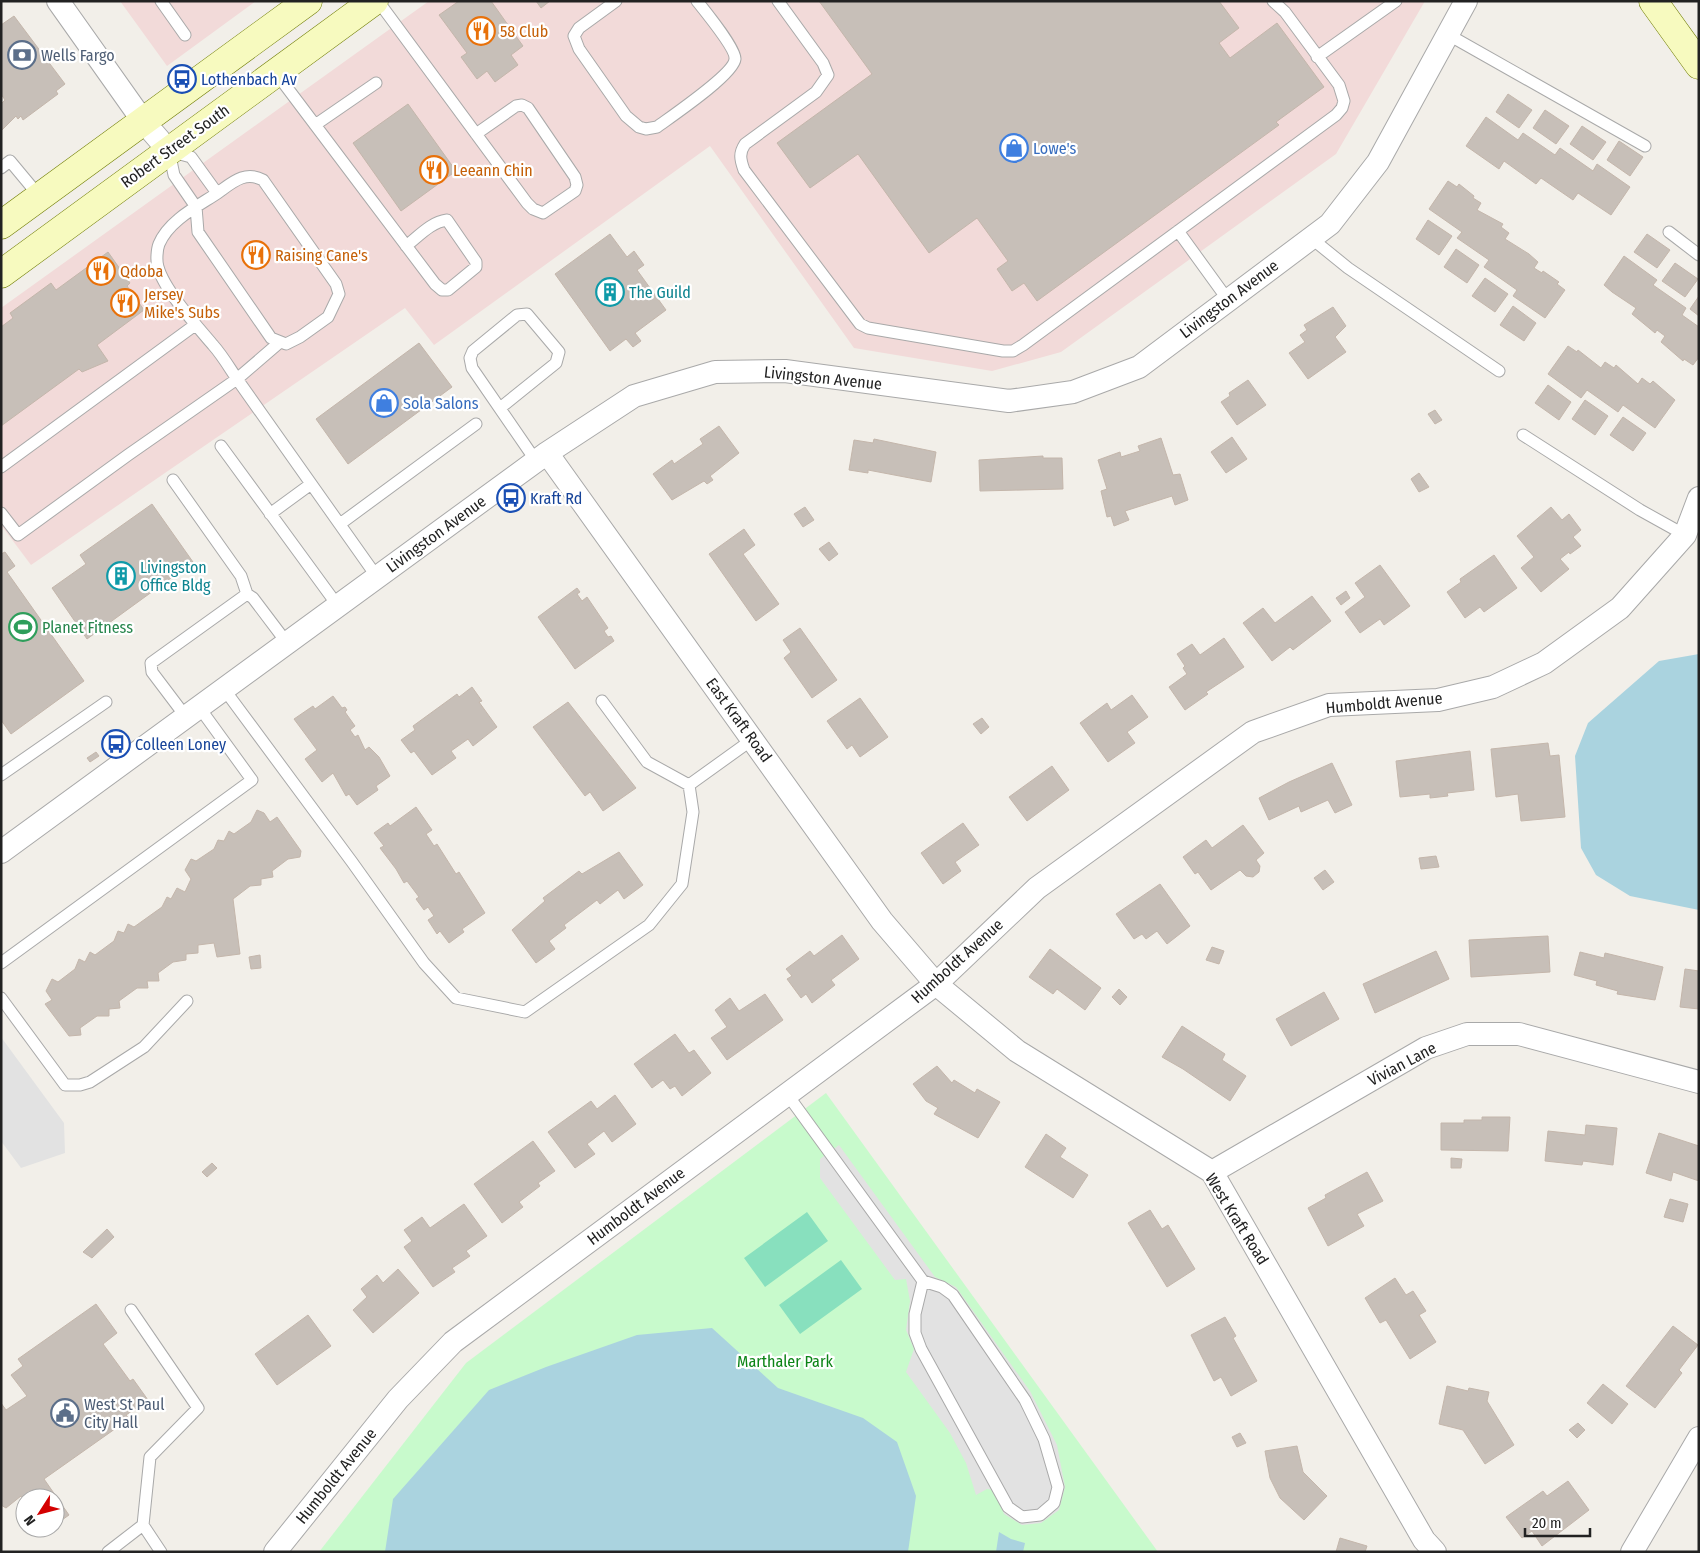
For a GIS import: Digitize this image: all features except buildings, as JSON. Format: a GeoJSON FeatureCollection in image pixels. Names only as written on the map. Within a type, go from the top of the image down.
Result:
{"type":"FeatureCollection","features":[{"type":"Feature","properties":{"kind":"main road"},"geometry":{"type":"LineString","coordinates":[[1,226],[308,1]]}},
{"type":"Feature","properties":{"kind":"main road","name":"Robert Street South"},"geometry":{"type":"LineString","coordinates":[[1,274],[376,1]]}},
{"type":"Feature","properties":{"kind":"main road"},"geometry":{"type":"LineString","coordinates":[[1653,1],[1699,65]]}},
{"type":"Feature","properties":{"kind":"street"},"geometry":{"type":"LineString","coordinates":[[58,1],[143,121],[169,151]]}},
{"type":"Feature","properties":{"kind":"street","name":"Livingston Avenue"},"geometry":{"type":"LineString","coordinates":[[1,852],[542,457],[634,396],[715,372],[785,371],[1009,401],[1073,392],[1139,367],[1330,224],[1378,162],[1466,1]]}},
{"type":"Feature","properties":{"kind":"street","name":"East Kraft Road"},"geometry":{"type":"LineString","coordinates":[[542,457],[752,739],[882,920],[936,984]]}},
{"type":"Feature","properties":{"kind":"street","name":"Humboldt Avenue"},"geometry":{"type":"LineString","coordinates":[[275,1552],[398,1399],[453,1342],[936,984],[1037,888],[1253,732],[1329,705],[1438,700],[1493,687],[1544,663],[1620,608],[1685,534],[1699,498]]}},
{"type":"Feature","properties":{"kind":"street","name":"West Kraft Road"},"geometry":{"type":"LineString","coordinates":[[936,984],[1017,1050],[1212,1172],[1424,1540],[1435,1552]]}},
{"type":"Feature","properties":{"kind":"street","name":"Vivian Lane"},"geometry":{"type":"LineString","coordinates":[[1212,1172],[1426,1048],[1467,1034],[1519,1034],[1699,1082]]}},
{"type":"Feature","properties":{"kind":"street"},"geometry":{"type":"LineString","coordinates":[[1632,1552],[1699,1438]]}},
{"type":"Feature","properties":{"kind":"lane"},"geometry":{"type":"LineString","coordinates":[[161,1],[186,35]]}},
{"type":"Feature","properties":{"kind":"lane"},"geometry":{"type":"LineString","coordinates":[[376,1],[533,210],[544,213],[575,191],[577,185],[576,177],[528,108],[522,104],[516,106],[476,134]]}},
{"type":"Feature","properties":{"kind":"lane"},"geometry":{"type":"LineString","coordinates":[[616,1],[579,28],[574,36],[579,49],[626,116],[639,127],[646,129],[657,126],[724,77],[734,65],[736,58],[732,48],[697,1]]}},
{"type":"Feature","properties":{"kind":"lane"},"geometry":{"type":"LineString","coordinates":[[778,1],[823,63],[828,75],[816,92],[746,144],[740,151],[740,160],[744,170],[860,324],[868,328],[1003,351],[1013,350],[1023,345],[1336,115],[1342,108],[1344,101],[1339,85],[1285,12],[1273,1]]}},
{"type":"Feature","properties":{"kind":"lane"},"geometry":{"type":"LineString","coordinates":[[1317,57],[1396,1]]}},
{"type":"Feature","properties":{"kind":"lane"},"geometry":{"type":"LineString","coordinates":[[1447,34],[1645,146]]}},
{"type":"Feature","properties":{"kind":"lane"},"geometry":{"type":"LineString","coordinates":[[276,73],[406,246],[435,284],[442,290],[448,290],[476,267],[476,262],[447,220],[433,224],[406,246]]}},
{"type":"Feature","properties":{"kind":"lane"},"geometry":{"type":"LineString","coordinates":[[315,125],[376,83]]}},
{"type":"Feature","properties":{"kind":"lane"},"geometry":{"type":"LineString","coordinates":[[217,193],[191,157],[169,151],[174,175],[196,207],[198,232],[271,338],[286,344],[300,337],[328,317],[339,294],[336,284],[264,180],[256,176],[238,179],[217,193],[196,207],[166,232],[159,245],[157,266],[168,287],[195,325],[214,346],[238,379],[377,577]]}},
{"type":"Feature","properties":{"kind":"lane"},"geometry":{"type":"LineString","coordinates":[[1,168],[10,161],[40,197]]}},
{"type":"Feature","properties":{"kind":"lane"},"geometry":{"type":"LineString","coordinates":[[1178,231],[1228,300]]}},
{"type":"Feature","properties":{"kind":"lane"},"geometry":{"type":"LineString","coordinates":[[1669,232],[1699,254]]}},
{"type":"Feature","properties":{"kind":"lane"},"geometry":{"type":"LineString","coordinates":[[1311,238],[1348,268],[1498,371]]}},
{"type":"Feature","properties":{"kind":"lane"},"geometry":{"type":"LineString","coordinates":[[500,408],[556,363],[559,352],[528,314],[517,314],[473,351],[470,358],[472,368],[500,408],[542,457]]}},
{"type":"Feature","properties":{"kind":"lane"},"geometry":{"type":"LineString","coordinates":[[1,467],[195,325]]}},
{"type":"Feature","properties":{"kind":"lane"},"geometry":{"type":"LineString","coordinates":[[1,513],[18,535],[128,455],[238,379],[280,342]]}},
{"type":"Feature","properties":{"kind":"lane"},"geometry":{"type":"LineString","coordinates":[[340,524],[476,424]]}},
{"type":"Feature","properties":{"kind":"lane"},"geometry":{"type":"LineString","coordinates":[[1523,436],[1640,510],[1685,534]]}},
{"type":"Feature","properties":{"kind":"lane"},"geometry":{"type":"LineString","coordinates":[[221,446],[338,606]]}},
{"type":"Feature","properties":{"kind":"lane"},"geometry":{"type":"LineString","coordinates":[[173,480],[241,576],[247,594],[253,598],[287,643]]}},
{"type":"Feature","properties":{"kind":"lane"},"geometry":{"type":"LineString","coordinates":[[270,514],[311,484]]}},
{"type":"Feature","properties":{"kind":"lane"},"geometry":{"type":"LineString","coordinates":[[1,962],[252,780],[192,712],[152,672],[150,664],[247,594]]}},
{"type":"Feature","properties":{"kind":"lane"},"geometry":{"type":"LineString","coordinates":[[224,689],[424,963],[456,998],[525,1012],[649,926],[682,884],[693,812],[689,785]]}},
{"type":"Feature","properties":{"kind":"lane"},"geometry":{"type":"LineString","coordinates":[[602,701],[646,762],[689,785]]}},
{"type":"Feature","properties":{"kind":"lane"},"geometry":{"type":"LineString","coordinates":[[2,772],[106,702]]}},
{"type":"Feature","properties":{"kind":"lane"},"geometry":{"type":"LineString","coordinates":[[689,785],[752,739]]}},
{"type":"Feature","properties":{"kind":"lane"},"geometry":{"type":"LineString","coordinates":[[1,998],[65,1085],[80,1085],[90,1082],[144,1047],[187,1002]]}},
{"type":"Feature","properties":{"kind":"lane"},"geometry":{"type":"LineString","coordinates":[[787,1094],[924,1281],[942,1287],[954,1295],[1025,1400],[1044,1439],[1058,1487],[1054,1503],[1040,1515],[1022,1517],[1008,1507],[921,1349],[915,1333],[914,1314],[924,1281]]}},
{"type":"Feature","properties":{"kind":"lane"},"geometry":{"type":"LineString","coordinates":[[131,1310],[198,1408],[150,1457],[143,1525],[161,1552]]}},
{"type":"Feature","properties":{"kind":"lane"},"geometry":{"type":"LineString","coordinates":[[108,1552],[143,1525]]}},
{"type":"Feature","properties":{"kind":"shaded area"},"geometry":{"type":"Polygon","coordinates":[[[120,1],[256,1],[167,66],[120,1]]]}},
{"type":"Feature","properties":{"kind":"shaded area"},"geometry":{"type":"Polygon","coordinates":[[[429,1],[1425,1],[1336,154],[1061,352],[992,371],[854,348],[710,146],[434,345],[405,308],[31,565],[1,525],[1,308],[429,1]]]}},
{"type":"Feature","properties":{"kind":"shaded area"},"geometry":{"type":"Polygon","coordinates":[[[1,1037],[64,1123],[65,1153],[21,1168],[1,1141],[1,1037]]]}},
{"type":"Feature","properties":{"kind":"shaded area"},"geometry":{"type":"Polygon","coordinates":[[[839,1145],[935,1277],[956,1287],[1030,1391],[1057,1445],[1065,1487],[1059,1510],[1041,1523],[1022,1525],[1004,1514],[994,1490],[987,1489],[976,1495],[966,1463],[950,1433],[906,1372],[914,1349],[906,1330],[910,1301],[906,1279],[895,1280],[820,1178],[820,1159],[839,1145]]]}},
{"type":"Feature","properties":{"kind":"green space","name":"Marthaler Park"},"geometry":{"type":"Polygon","coordinates":[[[826,1093],[1158,1552],[319,1552],[466,1363],[826,1093]]]}},
{"type":"Feature","properties":{"kind":"green space"},"geometry":{"type":"Polygon","coordinates":[[[807,1212],[828,1241],[765,1287],[744,1258],[807,1212]]]}},
{"type":"Feature","properties":{"kind":"green space"},"geometry":{"type":"Polygon","coordinates":[[[841,1260],[862,1289],[800,1334],[779,1305],[841,1260]]]}},
{"type":"Feature","properties":{"kind":"water"},"geometry":{"type":"Polygon","coordinates":[[[1699,654],[1699,910],[1630,896],[1596,875],[1581,848],[1575,756],[1588,723],[1659,661],[1699,654]]]}},
{"type":"Feature","properties":{"kind":"water"},"geometry":{"type":"Polygon","coordinates":[[[712,1328],[778,1388],[863,1418],[897,1442],[916,1496],[908,1552],[385,1552],[393,1499],[489,1390],[546,1367],[637,1335],[712,1328]]]}},
{"type":"Feature","properties":{"kind":"water"},"geometry":{"type":"Polygon","coordinates":[[[999,1532],[1011,1539],[1025,1543],[1023,1552],[996,1552],[999,1532]]]}},
{"type":"Feature","properties":{"kind":"place","name":"58 Club"},"geometry":{"type":"Point","coordinates":[481,31]}},
{"type":"Feature","properties":{"kind":"place","name":"Wells Fargo"},"geometry":{"type":"Point","coordinates":[22,55]}},
{"type":"Feature","properties":{"kind":"place","name":"Lothenbach Av"},"geometry":{"type":"Point","coordinates":[182,79]}},
{"type":"Feature","properties":{"kind":"place","name":"Lowe's"},"geometry":{"type":"Point","coordinates":[1014,148]}},
{"type":"Feature","properties":{"kind":"place","name":"Leeann Chin"},"geometry":{"type":"Point","coordinates":[434,170]}},
{"type":"Feature","properties":{"kind":"place","name":"Raising Cane's"},"geometry":{"type":"Point","coordinates":[256,255]}},
{"type":"Feature","properties":{"kind":"place","name":"Qdoba"},"geometry":{"type":"Point","coordinates":[101,271]}},
{"type":"Feature","properties":{"kind":"place","name":"The Guild"},"geometry":{"type":"Point","coordinates":[610,292]}},
{"type":"Feature","properties":{"kind":"place","name":"Jersey Mike's Subs"},"geometry":{"type":"Point","coordinates":[125,303]}},
{"type":"Feature","properties":{"kind":"place","name":"Sola Salons"},"geometry":{"type":"Point","coordinates":[384,403]}},
{"type":"Feature","properties":{"kind":"place","name":"Kraft Rd"},"geometry":{"type":"Point","coordinates":[511,498]}},
{"type":"Feature","properties":{"kind":"place","name":"Livingston Office Bldg"},"geometry":{"type":"Point","coordinates":[121,576]}},
{"type":"Feature","properties":{"kind":"place","name":"Planet Fitness"},"geometry":{"type":"Point","coordinates":[23,627]}},
{"type":"Feature","properties":{"kind":"place","name":"Colleen Loney"},"geometry":{"type":"Point","coordinates":[116,744]}},
{"type":"Feature","properties":{"kind":"place","name":"West St Paul City Hall"},"geometry":{"type":"Point","coordinates":[65,1413]}}]}
